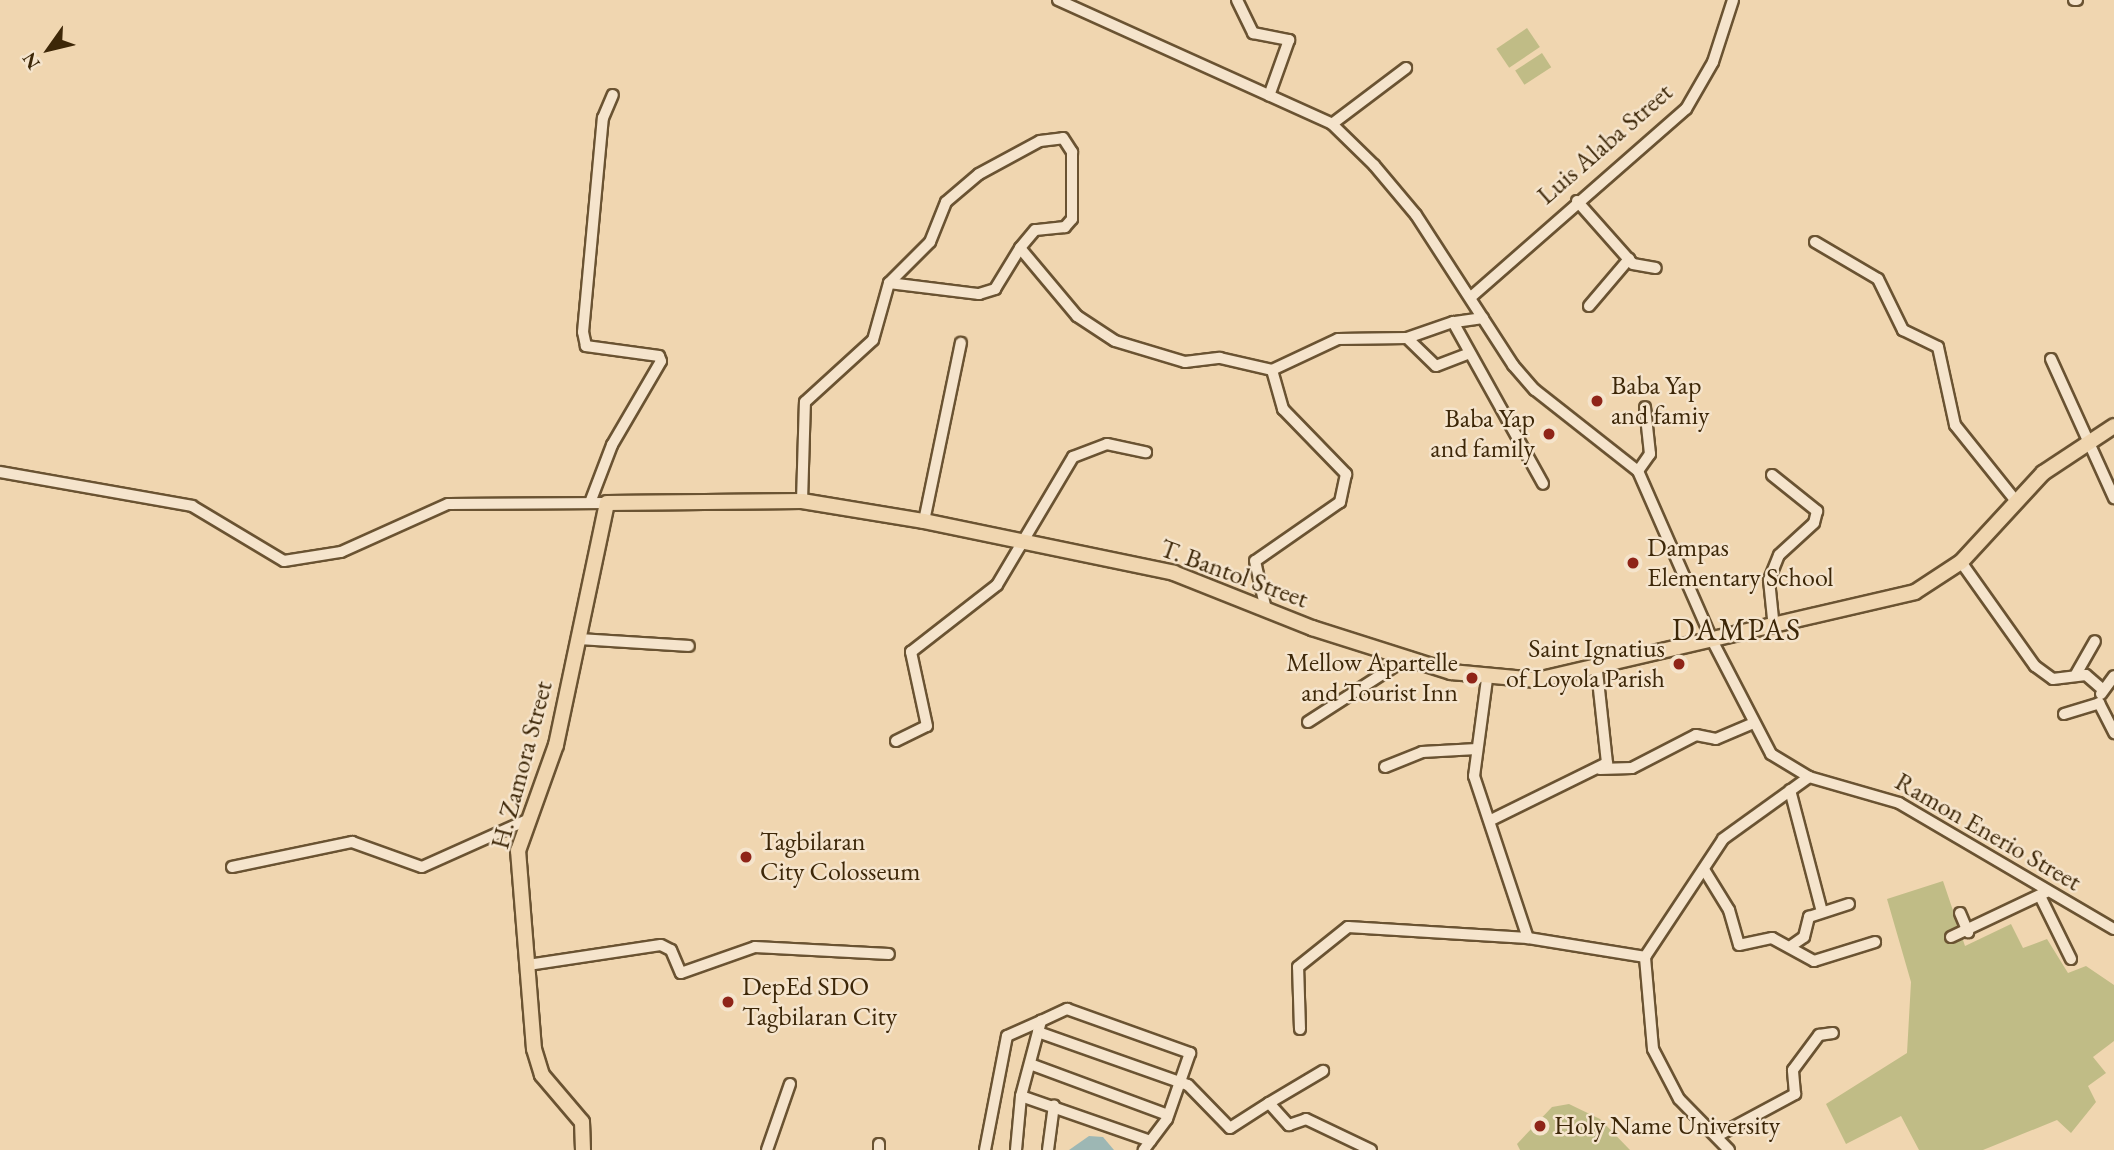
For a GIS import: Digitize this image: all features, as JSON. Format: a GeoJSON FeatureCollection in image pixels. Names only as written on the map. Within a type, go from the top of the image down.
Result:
{"type":"FeatureCollection","features":[{"type":"Feature","properties":{"kind":"main road","name":"T. Bantol Street"},"geometry":{"type":"LineString","coordinates":[[607,503],[802,501],[924,521],[1174,573],[1266,610],[1409,657],[1487,679],[1537,680],[1596,662],[1713,642],[1915,593],[1961,562],[2015,499],[2091,440],[2114,426]]}},
{"type":"Feature","properties":{"kind":"main road","name":"H. Zamora Street"},"geometry":{"type":"LineString","coordinates":[[583,1150],[582,1122],[542,1076],[528,965],[518,851],[555,745],[580,639],[607,503]]}},
{"type":"Feature","properties":{"kind":"street"},"geometry":{"type":"LineString","coordinates":[[1058,0],[1332,124],[1406,68]]}},
{"type":"Feature","properties":{"kind":"street"},"geometry":{"type":"LineString","coordinates":[[1237,0],[1253,33],[1289,40],[1269,96]]}},
{"type":"Feature","properties":{"kind":"street","name":"Luis Alaba Street"},"geometry":{"type":"LineString","coordinates":[[1471,297],[1577,201],[1686,109],[1713,62],[1733,0]]}},
{"type":"Feature","properties":{"kind":"street"},"geometry":{"type":"LineString","coordinates":[[591,500],[612,445],[661,361],[659,356],[586,346],[583,332],[603,118],[612,95]]}},
{"type":"Feature","properties":{"kind":"street","name":"Ramon Enerio Street"},"geometry":{"type":"LineString","coordinates":[[1332,124],[1416,215],[1483,318],[1535,390],[1638,471],[1713,642],[1752,724],[1771,754],[1809,776],[1899,803],[2044,895],[2114,929]]}},
{"type":"Feature","properties":{"kind":"street"},"geometry":{"type":"LineString","coordinates":[[802,501],[805,402],[873,340],[889,283],[930,242],[946,202],[979,174],[1040,141],[1063,138],[1072,152],[1072,219],[1065,227],[1035,230],[1020,248],[995,289],[979,295],[889,283]]}},
{"type":"Feature","properties":{"kind":"street"},"geometry":{"type":"LineString","coordinates":[[1577,201],[1629,259],[1656,268]]}},
{"type":"Feature","properties":{"kind":"street"},"geometry":{"type":"LineString","coordinates":[[1815,242],[1878,279],[1903,330],[1938,347],[1955,425],[2015,499]]}},
{"type":"Feature","properties":{"kind":"street"},"geometry":{"type":"LineString","coordinates":[[1020,248],[1077,316],[1115,341],[1185,362],[1220,358],[1272,370],[1359,334],[1407,338],[1453,322],[1483,318]]}},
{"type":"Feature","properties":{"kind":"street"},"geometry":{"type":"LineString","coordinates":[[1589,306],[1629,259]]}},
{"type":"Feature","properties":{"kind":"street"},"geometry":{"type":"LineString","coordinates":[[1453,322],[1544,484]]}},
{"type":"Feature","properties":{"kind":"street"},"geometry":{"type":"LineString","coordinates":[[1407,338],[1436,366],[1470,353]]}},
{"type":"Feature","properties":{"kind":"street"},"geometry":{"type":"LineString","coordinates":[[924,521],[961,343]]}},
{"type":"Feature","properties":{"kind":"street"},"geometry":{"type":"LineString","coordinates":[[2052,359],[2091,440],[2114,498]]}},
{"type":"Feature","properties":{"kind":"street"},"geometry":{"type":"LineString","coordinates":[[1266,610],[1255,561],[1339,502],[1346,474],[1283,409],[1272,370]]}},
{"type":"Feature","properties":{"kind":"street"},"geometry":{"type":"LineString","coordinates":[[1638,471],[1650,454],[1644,407]]}},
{"type":"Feature","properties":{"kind":"street"},"geometry":{"type":"LineString","coordinates":[[897,741],[926,726],[911,652],[997,584],[1026,544],[1037,510],[1080,452],[1107,444],[1146,452]]}},
{"type":"Feature","properties":{"kind":"street"},"geometry":{"type":"LineString","coordinates":[[0,472],[191,506],[284,561],[341,551],[448,504],[591,500],[607,503]]}},
{"type":"Feature","properties":{"kind":"street"},"geometry":{"type":"LineString","coordinates":[[1772,475],[1817,511],[1814,523],[1779,555],[1769,580],[1774,628]]}},
{"type":"Feature","properties":{"kind":"street"},"geometry":{"type":"LineString","coordinates":[[1961,562],[2035,666],[2053,679],[2086,675],[2102,688]]}},
{"type":"Feature","properties":{"kind":"street"},"geometry":{"type":"LineString","coordinates":[[580,639],[689,646]]}},
{"type":"Feature","properties":{"kind":"street"},"geometry":{"type":"LineString","coordinates":[[2076,676],[2095,641]]}},
{"type":"Feature","properties":{"kind":"street"},"geometry":{"type":"LineString","coordinates":[[1308,722],[1409,657]]}},
{"type":"Feature","properties":{"kind":"street"},"geometry":{"type":"LineString","coordinates":[[1596,662],[1609,758],[1600,769]]}},
{"type":"Feature","properties":{"kind":"street"},"geometry":{"type":"LineString","coordinates":[[2114,676],[2102,688],[2099,703],[2114,733]]}},
{"type":"Feature","properties":{"kind":"street"},"geometry":{"type":"LineString","coordinates":[[1487,679],[1474,776],[1493,819],[1528,938]]}},
{"type":"Feature","properties":{"kind":"street"},"geometry":{"type":"LineString","coordinates":[[2064,714],[2099,703]]}},
{"type":"Feature","properties":{"kind":"street"},"geometry":{"type":"LineString","coordinates":[[1493,819],[1600,769],[1632,768],[1696,735],[1716,739],[1752,724]]}},
{"type":"Feature","properties":{"kind":"street"},"geometry":{"type":"LineString","coordinates":[[1385,767],[1422,752],[1477,748]]}},
{"type":"Feature","properties":{"kind":"street"},"geometry":{"type":"LineString","coordinates":[[1729,1150],[1679,1099],[1653,1049],[1645,957],[1705,871],[1723,839],[1809,776]]}},
{"type":"Feature","properties":{"kind":"street"},"geometry":{"type":"LineString","coordinates":[[1790,790],[1822,912]]}},
{"type":"Feature","properties":{"kind":"street"},"geometry":{"type":"LineString","coordinates":[[232,867],[352,842],[422,867],[527,820]]}},
{"type":"Feature","properties":{"kind":"street"},"geometry":{"type":"LineString","coordinates":[[1705,871],[1729,910],[1739,945],[1772,938],[1791,946],[1814,961],[1875,942]]}},
{"type":"Feature","properties":{"kind":"street"},"geometry":{"type":"LineString","coordinates":[[1951,937],[1968,932],[2044,895],[2071,959]]}},
{"type":"Feature","properties":{"kind":"street"},"geometry":{"type":"LineString","coordinates":[[1791,946],[1805,936],[1804,920],[1849,904]]}},
{"type":"Feature","properties":{"kind":"street"},"geometry":{"type":"LineString","coordinates":[[1960,913],[1968,932]]}},
{"type":"Feature","properties":{"kind":"street"},"geometry":{"type":"LineString","coordinates":[[1300,1029],[1298,967],[1348,927],[1452,938],[1528,938],[1645,957]]}},
{"type":"Feature","properties":{"kind":"street"},"geometry":{"type":"LineString","coordinates":[[528,965],[661,945],[671,950],[681,974],[755,947],[890,954]]}},
{"type":"Feature","properties":{"kind":"street"},"geometry":{"type":"LineString","coordinates":[[985,1150],[1007,1036],[1040,1026],[1067,1009],[1191,1053],[1168,1115],[1147,1145],[1054,1105],[1021,1097]]}},
{"type":"Feature","properties":{"kind":"street"},"geometry":{"type":"LineString","coordinates":[[1814,1023],[1819,1035]]}},
{"type":"Feature","properties":{"kind":"street"},"geometry":{"type":"LineString","coordinates":[[1016,1150],[1021,1097],[1040,1026]]}},
{"type":"Feature","properties":{"kind":"street"},"geometry":{"type":"LineString","coordinates":[[1040,1026],[1198,1091],[1230,1128],[1323,1071]]}},
{"type":"Feature","properties":{"kind":"street"},"geometry":{"type":"LineString","coordinates":[[1717,1136],[1795,1094],[1793,1070],[1819,1035],[1833,1033]]}},
{"type":"Feature","properties":{"kind":"street"},"geometry":{"type":"LineString","coordinates":[[1030,1064],[1168,1115]]}},
{"type":"Feature","properties":{"kind":"street"},"geometry":{"type":"LineString","coordinates":[[767,1150],[790,1083]]}},
{"type":"Feature","properties":{"kind":"street"},"geometry":{"type":"LineString","coordinates":[[1269,1103],[1289,1125],[1306,1119],[1371,1150]]}},
{"type":"Feature","properties":{"kind":"street"},"geometry":{"type":"LineString","coordinates":[[1048,1150],[1054,1105]]}},
{"type":"Feature","properties":{"kind":"shaded area"},"geometry":{"type":"Polygon","coordinates":[[[1527,28],[1540,47],[1509,68],[1496,49],[1527,28]]]}},
{"type":"Feature","properties":{"kind":"shaded area"},"geometry":{"type":"Polygon","coordinates":[[[1542,53],[1551,67],[1524,85],[1515,70],[1542,53]]]}},
{"type":"Feature","properties":{"kind":"shaded area"},"geometry":{"type":"Polygon","coordinates":[[[1943,881],[1965,946],[2011,924],[2023,948],[2047,939],[2068,973],[2086,966],[2114,985],[2114,1041],[2093,1057],[2106,1073],[2088,1086],[2096,1102],[2071,1133],[2057,1120],[1983,1150],[1919,1150],[1901,1116],[1846,1144],[1826,1104],[1907,1053],[1911,982],[1887,899],[1943,881]]]}},
{"type":"Feature","properties":{"kind":"shaded area"},"geometry":{"type":"Polygon","coordinates":[[[1569,1104],[1600,1119],[1630,1150],[1520,1150],[1517,1144],[1552,1107],[1569,1104]]]}},
{"type":"Feature","properties":{"kind":"water"},"geometry":{"type":"Polygon","coordinates":[[[1089,1136],[1103,1137],[1114,1150],[1069,1150],[1089,1136]]]}},
{"type":"Feature","properties":{"kind":"place","name":"Baba Yap and famiy"},"geometry":{"type":"Point","coordinates":[1597,401]}},
{"type":"Feature","properties":{"kind":"place","name":"Baba Yap and family"},"geometry":{"type":"Point","coordinates":[1549,434]}},
{"type":"Feature","properties":{"kind":"place","name":"Dampas Elementary School"},"geometry":{"type":"Point","coordinates":[1633,563]}},
{"type":"Feature","properties":{"kind":"place","name":"Saint Ignatius of Loyola Parish"},"geometry":{"type":"Point","coordinates":[1679,664]}},
{"type":"Feature","properties":{"kind":"place","name":"Mellow Apartelle and Tourist Inn"},"geometry":{"type":"Point","coordinates":[1472,678]}},
{"type":"Feature","properties":{"kind":"place","name":"Tagbilaran City Colosseum"},"geometry":{"type":"Point","coordinates":[746,857]}},
{"type":"Feature","properties":{"kind":"place","name":"DepEd SDO Tagbilaran City"},"geometry":{"type":"Point","coordinates":[728,1002]}},
{"type":"Feature","properties":{"kind":"place","name":"Holy Name University"},"geometry":{"type":"Point","coordinates":[1540,1126]}},
{"type":"Feature","properties":{"kind":"district","name":"DAMPAS"},"geometry":{"type":"Point","coordinates":[1737,630]}}]}
